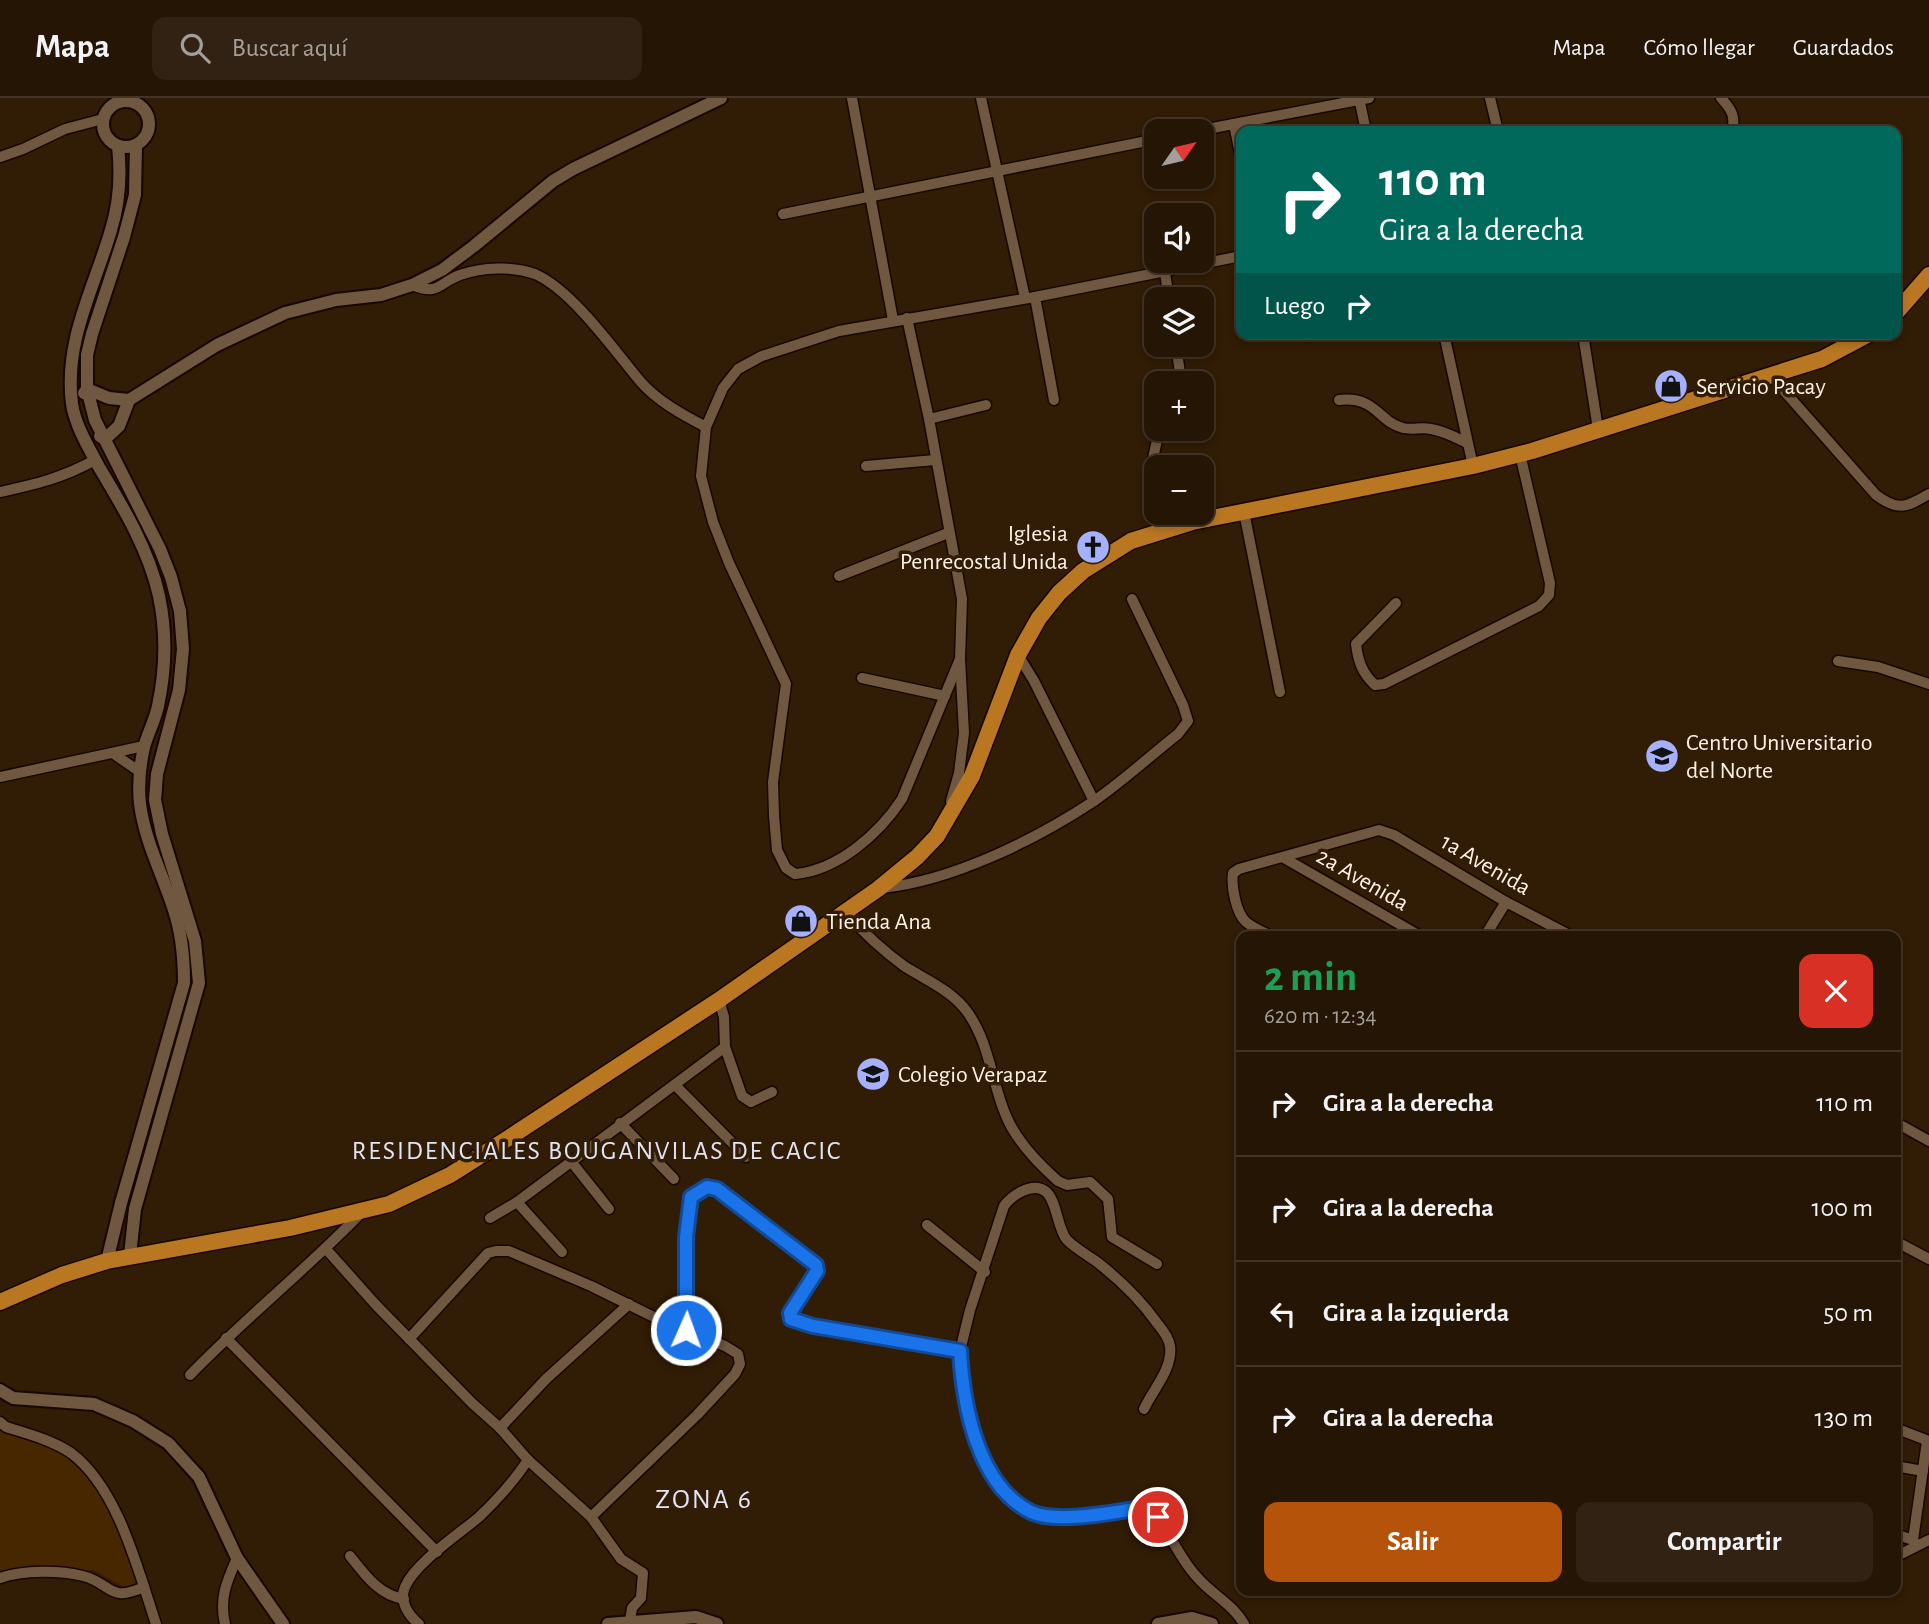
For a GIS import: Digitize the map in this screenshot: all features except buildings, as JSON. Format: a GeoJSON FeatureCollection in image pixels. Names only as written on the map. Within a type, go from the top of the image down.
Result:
{"type":"FeatureCollection","features":[{"type":"Feature","properties":{"kind":"highway"},"geometry":{"type":"LineString","coordinates":[[1901,306],[1929,275]]}},
{"type":"Feature","properties":{"kind":"highway"},"geometry":{"type":"LineString","coordinates":[[0,1302],[62,1275],[130,1255],[290,1228],[389,1204],[450,1175],[719,1000],[878,889],[917,857],[937,836],[972,776],[1018,655],[1040,618],[1059,593],[1083,571],[1131,541],[1174,527],[1520,454],[1822,359],[1858,340]]}},
{"type":"Feature","properties":{"kind":"street"},"geometry":{"type":"LineString","coordinates":[[105,439],[118,426],[128,400],[217,345],[285,313],[336,300],[380,295],[412,285],[442,270],[464,254],[553,181],[721,98]]}},
{"type":"Feature","properties":{"kind":"street"},"geometry":{"type":"LineString","coordinates":[[852,98],[894,320]]}},
{"type":"Feature","properties":{"kind":"street"},"geometry":{"type":"LineString","coordinates":[[981,98],[996,171],[1054,400]]}},
{"type":"Feature","properties":{"kind":"street"},"geometry":{"type":"LineString","coordinates":[[1490,98],[1497,126]]}},
{"type":"Feature","properties":{"kind":"street"},"geometry":{"type":"LineString","coordinates":[[1721,98],[1732,111],[1734,126]]}},
{"type":"Feature","properties":{"kind":"street"},"geometry":{"type":"LineString","coordinates":[[124,99],[143,108],[148,118],[149,128],[144,138],[136,145],[118,146],[105,134],[103,120],[108,108],[124,99]]}},
{"type":"Feature","properties":{"kind":"street"},"geometry":{"type":"LineString","coordinates":[[1214,128],[1363,99],[1366,126]]}},
{"type":"Feature","properties":{"kind":"street"},"geometry":{"type":"LineString","coordinates":[[0,157],[65,128],[103,120]]}},
{"type":"Feature","properties":{"kind":"street"},"geometry":{"type":"LineString","coordinates":[[1234,124],[1236,134]]}},
{"type":"Feature","properties":{"kind":"street"},"geometry":{"type":"LineString","coordinates":[[783,214],[1144,142]]}},
{"type":"Feature","properties":{"kind":"street"},"geometry":{"type":"LineString","coordinates":[[130,1255],[135,1209],[198,983],[195,941],[162,834],[155,800],[157,774],[179,690],[183,649],[180,611],[172,577],[92,413],[87,389],[92,334],[135,195],[136,145]]}},
{"type":"Feature","properties":{"kind":"street"},"geometry":{"type":"LineString","coordinates":[[107,1261],[184,983],[184,955],[175,912],[146,835],[140,803],[140,772],[144,746],[158,708],[166,657],[159,596],[141,544],[95,460],[72,407],[72,354],[78,324],[112,229],[120,163],[118,146]]}},
{"type":"Feature","properties":{"kind":"street"},"geometry":{"type":"LineString","coordinates":[[1214,262],[1236,257]]}},
{"type":"Feature","properties":{"kind":"street"},"geometry":{"type":"LineString","coordinates":[[412,285],[434,290],[457,275],[490,269],[516,269],[534,274],[564,296],[608,339],[642,383],[685,416],[706,427]]}},
{"type":"Feature","properties":{"kind":"street"},"geometry":{"type":"LineString","coordinates":[[960,659],[902,799],[891,817],[855,849],[823,869],[795,874],[786,868],[777,850],[773,782],[786,684],[746,603],[713,522],[701,476],[706,427],[723,388],[738,369],[762,356],[839,331],[1160,273]]}},
{"type":"Feature","properties":{"kind":"street"},"geometry":{"type":"LineString","coordinates":[[907,318],[929,419],[962,599],[960,659],[964,733],[959,773],[947,815]]}},
{"type":"Feature","properties":{"kind":"street"},"geometry":{"type":"LineString","coordinates":[[1445,340],[1472,466]]}},
{"type":"Feature","properties":{"kind":"street"},"geometry":{"type":"LineString","coordinates":[[1584,340],[1598,429]]}},
{"type":"Feature","properties":{"kind":"street"},"geometry":{"type":"LineString","coordinates":[[1771,376],[1876,495],[1889,505],[1904,506],[1929,494]]}},
{"type":"Feature","properties":{"kind":"street"},"geometry":{"type":"LineString","coordinates":[[87,389],[110,398],[128,400]]}},
{"type":"Feature","properties":{"kind":"street"},"geometry":{"type":"LineString","coordinates":[[72,407],[87,389]]}},
{"type":"Feature","properties":{"kind":"street"},"geometry":{"type":"LineString","coordinates":[[1339,400],[1361,401],[1403,428],[1447,433],[1467,443]]}},
{"type":"Feature","properties":{"kind":"street"},"geometry":{"type":"LineString","coordinates":[[929,419],[986,405]]}},
{"type":"Feature","properties":{"kind":"street"},"geometry":{"type":"LineString","coordinates":[[78,424],[105,439]]}},
{"type":"Feature","properties":{"kind":"street"},"geometry":{"type":"LineString","coordinates":[[1396,603],[1356,644],[1359,663],[1367,678],[1375,685],[1384,684],[1539,606],[1546,600],[1550,583],[1520,454]]}},
{"type":"Feature","properties":{"kind":"street"},"geometry":{"type":"LineString","coordinates":[[0,492],[44,483],[95,460]]}},
{"type":"Feature","properties":{"kind":"street"},"geometry":{"type":"LineString","coordinates":[[866,466],[935,460]]}},
{"type":"Feature","properties":{"kind":"street"},"geometry":{"type":"LineString","coordinates":[[1244,512],[1280,692]]}},
{"type":"Feature","properties":{"kind":"street"},"geometry":{"type":"LineString","coordinates":[[839,576],[948,533]]}},
{"type":"Feature","properties":{"kind":"street"},"geometry":{"type":"LineString","coordinates":[[878,889],[907,886],[932,879],[1013,847],[1094,801],[1178,734],[1188,721],[1183,705],[1132,599]]}},
{"type":"Feature","properties":{"kind":"street"},"geometry":{"type":"LineString","coordinates":[[1018,655],[1034,681],[1094,801]]}},
{"type":"Feature","properties":{"kind":"street"},"geometry":{"type":"LineString","coordinates":[[1838,661],[1878,667],[1929,684]]}},
{"type":"Feature","properties":{"kind":"street"},"geometry":{"type":"LineString","coordinates":[[862,678],[945,696]]}},
{"type":"Feature","properties":{"kind":"street"},"geometry":{"type":"LineString","coordinates":[[0,777],[144,746]]}},
{"type":"Feature","properties":{"kind":"street"},"geometry":{"type":"LineString","coordinates":[[114,754],[140,772]]}},
{"type":"Feature","properties":{"kind":"street","name":"1a Avenida"},"geometry":{"type":"LineString","coordinates":[[1284,858],[1379,830],[1394,835],[1506,902],[1561,931]]}},
{"type":"Feature","properties":{"kind":"street"},"geometry":{"type":"LineString","coordinates":[[1262,931],[1240,915],[1232,881],[1233,873],[1239,869],[1284,858]]}},
{"type":"Feature","properties":{"kind":"street","name":"2a Avenida"},"geometry":{"type":"LineString","coordinates":[[1284,858],[1411,931]]}},
{"type":"Feature","properties":{"kind":"street"},"geometry":{"type":"LineString","coordinates":[[1488,931],[1506,902]]}},
{"type":"Feature","properties":{"kind":"street"},"geometry":{"type":"LineString","coordinates":[[845,912],[872,941],[903,965],[953,996],[967,1011],[982,1039],[1013,1130],[1058,1181],[1067,1185],[1090,1182],[1099,1190],[1108,1199],[1112,1237],[1157,1264]]}},
{"type":"Feature","properties":{"kind":"street"},"geometry":{"type":"LineString","coordinates":[[719,1000],[724,1017],[725,1047],[742,1096],[751,1102],[772,1092]]}},
{"type":"Feature","properties":{"kind":"street"},"geometry":{"type":"LineString","coordinates":[[490,1219],[517,1202],[725,1047]]}},
{"type":"Feature","properties":{"kind":"street"},"geometry":{"type":"LineString","coordinates":[[675,1085],[746,1157]]}},
{"type":"Feature","properties":{"kind":"street"},"geometry":{"type":"LineString","coordinates":[[620,1123],[674,1179]]}},
{"type":"Feature","properties":{"kind":"street"},"geometry":{"type":"LineString","coordinates":[[1901,1125],[1929,1141]]}},
{"type":"Feature","properties":{"kind":"street"},"geometry":{"type":"LineString","coordinates":[[570,1160],[609,1209]]}},
{"type":"Feature","properties":{"kind":"street"},"geometry":{"type":"LineString","coordinates":[[686,1330],[686,1237],[691,1197],[707,1187],[717,1189],[816,1265],[817,1271],[790,1313],[791,1319],[813,1326],[960,1351]]}},
{"type":"Feature","properties":{"kind":"street"},"geometry":{"type":"LineString","coordinates":[[1144,1409],[1169,1361],[1170,1344],[1144,1305],[1121,1282],[1066,1239],[1049,1195],[1043,1189],[1027,1190],[1010,1198],[988,1252],[985,1272],[970,1310],[960,1351],[961,1378],[967,1410],[984,1461],[1004,1492],[1032,1512],[1068,1518],[1150,1509],[1158,1517],[1197,1578],[1235,1612],[1244,1624]]}},
{"type":"Feature","properties":{"kind":"street"},"geometry":{"type":"LineString","coordinates":[[517,1202],[562,1252]]}},
{"type":"Feature","properties":{"kind":"street"},"geometry":{"type":"LineString","coordinates":[[190,1376],[226,1338],[326,1250],[362,1212]]}},
{"type":"Feature","properties":{"kind":"street"},"geometry":{"type":"LineString","coordinates":[[927,1224],[985,1272]]}},
{"type":"Feature","properties":{"kind":"street"},"geometry":{"type":"LineString","coordinates":[[1901,1244],[1929,1259]]}},
{"type":"Feature","properties":{"kind":"street"},"geometry":{"type":"LineString","coordinates":[[326,1250],[528,1460],[591,1517],[621,1559],[643,1573],[641,1598],[632,1608],[630,1621]]}},
{"type":"Feature","properties":{"kind":"street"},"geometry":{"type":"LineString","coordinates":[[409,1339],[488,1253],[509,1251],[738,1354],[740,1364],[735,1374],[697,1415],[591,1517]]}},
{"type":"Feature","properties":{"kind":"street"},"geometry":{"type":"LineString","coordinates":[[500,1428],[546,1379],[629,1304]]}},
{"type":"Feature","properties":{"kind":"street"},"geometry":{"type":"LineString","coordinates":[[226,1338],[437,1552]]}},
{"type":"Feature","properties":{"kind":"street"},"geometry":{"type":"LineString","coordinates":[[0,1390],[13,1398],[94,1404],[133,1421],[169,1443],[199,1477],[237,1558],[283,1624]]}},
{"type":"Feature","properties":{"kind":"street"},"geometry":{"type":"LineString","coordinates":[[0,1422],[6,1427],[69,1452],[96,1478],[111,1501],[156,1624]]}},
{"type":"Feature","properties":{"kind":"street"},"geometry":{"type":"LineString","coordinates":[[1901,1430],[1928,1441],[1915,1543]]}},
{"type":"Feature","properties":{"kind":"street"},"geometry":{"type":"LineString","coordinates":[[419,1624],[411,1617],[404,1604],[404,1588],[414,1573],[479,1517],[515,1480],[528,1460]]}},
{"type":"Feature","properties":{"kind":"street"},"geometry":{"type":"LineString","coordinates":[[1901,1467],[1923,1471]]}},
{"type":"Feature","properties":{"kind":"street"},"geometry":{"type":"LineString","coordinates":[[1901,1537],[1915,1543]]}},
{"type":"Feature","properties":{"kind":"street"},"geometry":{"type":"LineString","coordinates":[[1901,1553],[1915,1543],[1929,1540]]}},
{"type":"Feature","properties":{"kind":"street"},"geometry":{"type":"LineString","coordinates":[[350,1556],[383,1592],[404,1598]]}},
{"type":"Feature","properties":{"kind":"street"},"geometry":{"type":"LineString","coordinates":[[225,1624],[222,1600],[224,1588],[237,1558]]}},
{"type":"Feature","properties":{"kind":"street"},"geometry":{"type":"LineString","coordinates":[[0,1578],[12,1574],[35,1573],[83,1576],[115,1593],[125,1595],[144,1587]]}},
{"type":"Feature","properties":{"kind":"street"},"geometry":{"type":"LineString","coordinates":[[608,1624],[696,1617],[717,1624]]}},
{"type":"Feature","properties":{"kind":"street"},"geometry":{"type":"LineString","coordinates":[[1158,1624],[1192,1618],[1212,1624]]}},
{"type":"Feature","properties":{"kind":"shaded area"},"geometry":{"type":"Polygon","coordinates":[[[0,1420],[45,1440],[65,1453],[81,1469],[106,1504],[139,1586],[131,1591],[93,1570],[0,1570],[0,1420]]]}},
{"type":"Feature","properties":{"kind":"place","name":"Servicio Pacay"},"geometry":{"type":"Point","coordinates":[1671,386]}},
{"type":"Feature","properties":{"kind":"place","name":"Iglesia Penrecostal Unida"},"geometry":{"type":"Point","coordinates":[1093,547]}},
{"type":"Feature","properties":{"kind":"place","name":"Centro Universitario del Norte"},"geometry":{"type":"Point","coordinates":[1662,756]}},
{"type":"Feature","properties":{"kind":"place","name":"Tienda Ana"},"geometry":{"type":"Point","coordinates":[801,921]}},
{"type":"Feature","properties":{"kind":"place","name":"Colegio Verapaz"},"geometry":{"type":"Point","coordinates":[873,1074]}},
{"type":"Feature","properties":{"kind":"district","name":"RESIDENCIALES BOUGANVILAS DE CACIC"},"geometry":{"type":"Point","coordinates":[597,1150]}},
{"type":"Feature","properties":{"kind":"district","name":"ZONA 6"},"geometry":{"type":"Point","coordinates":[704,1498]}},
{"type":"Feature","properties":{"kind":"route"},"geometry":{"type":"LineString","coordinates":[[686,1330],[686,1237],[691,1197],[707,1187],[717,1189],[816,1265],[817,1271],[794,1305],[790,1313],[791,1319],[813,1326],[960,1351],[961,1378],[967,1410],[984,1461],[1004,1492],[1032,1512],[1068,1518],[1142,1508],[1150,1509],[1158,1517]]}}]}
